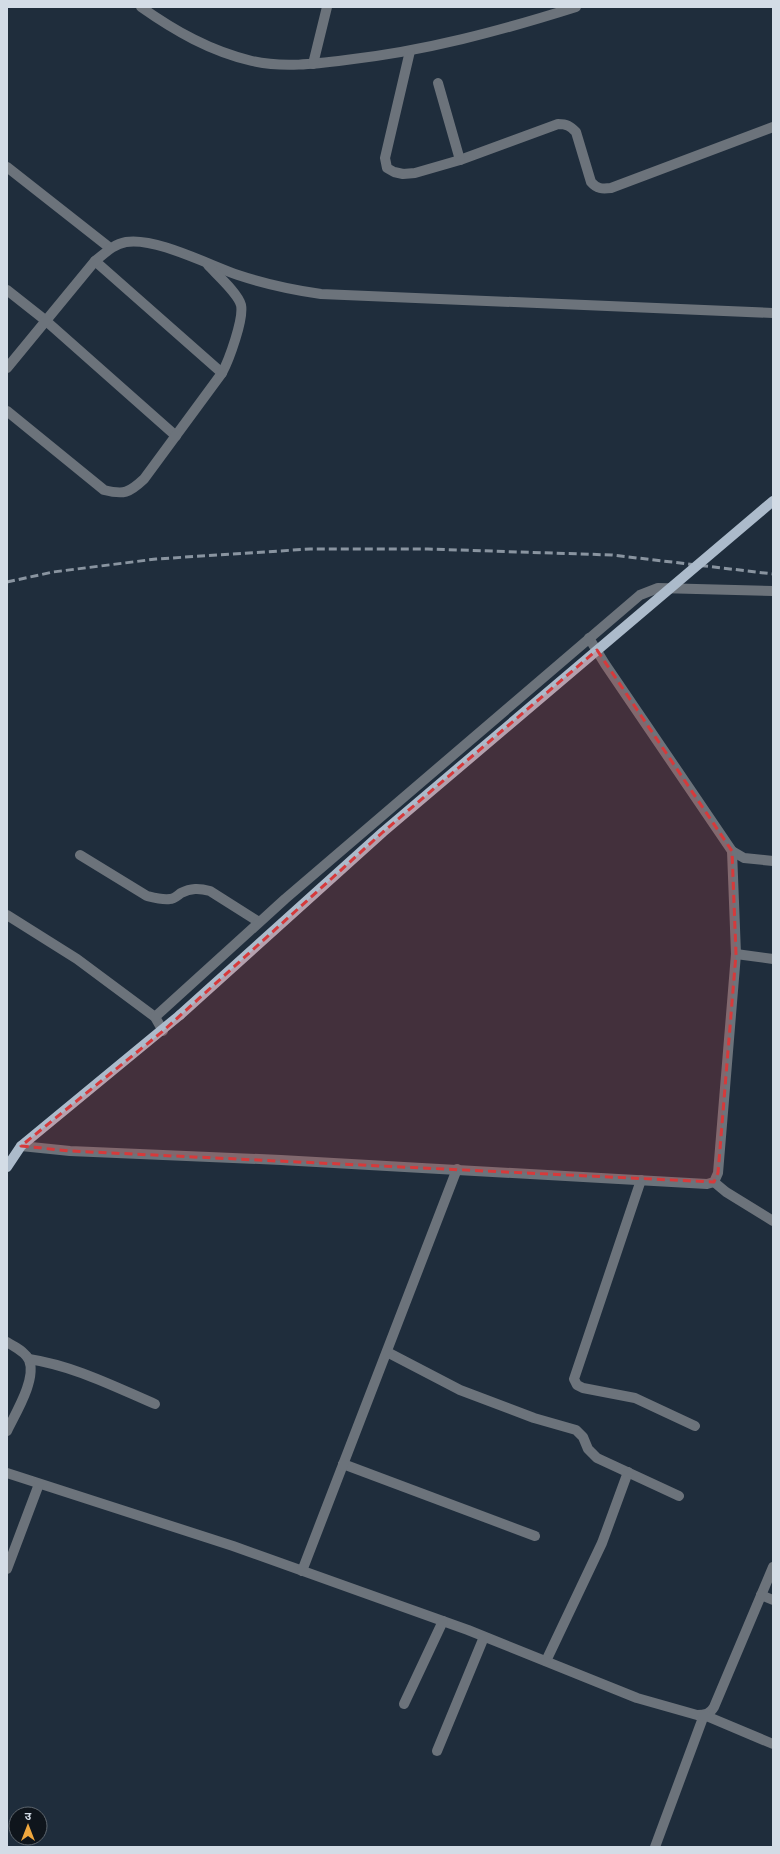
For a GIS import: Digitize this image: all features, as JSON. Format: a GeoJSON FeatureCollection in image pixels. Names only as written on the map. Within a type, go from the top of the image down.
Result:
{"type":"FeatureCollection","features":[{"type":"Feature","properties":{"kind":"main road"},"geometry":{"type":"LineString","coordinates":[[7,1152],[21,1146],[162,1031],[383,832],[773,501]]}},
{"type":"Feature","properties":{"kind":"main road"},"geometry":{"type":"LineString","coordinates":[[7,1167],[21,1146]]}},
{"type":"Feature","properties":{"kind":"street"},"geometry":{"type":"LineString","coordinates":[[141,7],[187,37],[217,51],[253,61],[286,64],[313,64],[437,46],[508,29],[576,7]]}},
{"type":"Feature","properties":{"kind":"street"},"geometry":{"type":"LineString","coordinates":[[313,64],[327,7]]}},
{"type":"Feature","properties":{"kind":"street"},"geometry":{"type":"LineString","coordinates":[[410,51],[385,158],[387,168],[394,172],[403,174],[415,173],[460,160],[558,124],[566,124],[576,132],[591,182],[595,187],[606,189],[773,127]]}},
{"type":"Feature","properties":{"kind":"street"},"geometry":{"type":"LineString","coordinates":[[438,82],[460,160]]}},
{"type":"Feature","properties":{"kind":"street"},"geometry":{"type":"LineString","coordinates":[[7,167],[110,248]]}},
{"type":"Feature","properties":{"kind":"street"},"geometry":{"type":"LineString","coordinates":[[7,368],[95,261],[110,248],[126,242],[142,242],[161,247],[206,264],[268,284],[321,294],[773,313]]}},
{"type":"Feature","properties":{"kind":"street"},"geometry":{"type":"LineString","coordinates":[[95,261],[222,373]]}},
{"type":"Feature","properties":{"kind":"street"},"geometry":{"type":"LineString","coordinates":[[7,411],[104,490],[119,493],[132,490],[144,479],[222,373],[230,359],[235,344],[241,305],[237,297],[206,264]]}},
{"type":"Feature","properties":{"kind":"street"},"geometry":{"type":"LineString","coordinates":[[7,290],[45,320],[176,436]]}},
{"type":"Feature","properties":{"kind":"street"},"geometry":{"type":"LineString","coordinates":[[154,1017],[259,922],[640,595],[658,588],[773,591]]}},
{"type":"Feature","properties":{"kind":"street"},"geometry":{"type":"LineString","coordinates":[[589,638],[605,664],[732,851],[744,858],[773,861]]}},
{"type":"Feature","properties":{"kind":"street"},"geometry":{"type":"LineString","coordinates":[[714,1182],[718,1173],[736,954],[732,851]]}},
{"type":"Feature","properties":{"kind":"street"},"geometry":{"type":"LineString","coordinates":[[80,855],[147,896],[159,899],[172,899],[183,892],[201,889],[210,892],[259,922]]}},
{"type":"Feature","properties":{"kind":"street"},"geometry":{"type":"LineString","coordinates":[[7,915],[77,959],[154,1017],[162,1031]]}},
{"type":"Feature","properties":{"kind":"street"},"geometry":{"type":"LineString","coordinates":[[736,954],[773,959]]}},
{"type":"Feature","properties":{"kind":"street"},"geometry":{"type":"LineString","coordinates":[[21,1146],[70,1151],[457,1169],[707,1184],[714,1182]]}},
{"type":"Feature","properties":{"kind":"street"},"geometry":{"type":"LineString","coordinates":[[302,1571],[457,1169]]}},
{"type":"Feature","properties":{"kind":"street"},"geometry":{"type":"LineString","coordinates":[[641,1180],[574,1379],[577,1384],[583,1388],[635,1398],[695,1426]]}},
{"type":"Feature","properties":{"kind":"street"},"geometry":{"type":"LineString","coordinates":[[714,1182],[726,1192],[773,1220]]}},
{"type":"Feature","properties":{"kind":"street"},"geometry":{"type":"LineString","coordinates":[[7,1342],[24,1353],[29,1359],[30,1372],[26,1390],[7,1431]]}},
{"type":"Feature","properties":{"kind":"street"},"geometry":{"type":"LineString","coordinates":[[386,1352],[460,1390],[534,1418],[576,1430],[583,1438],[588,1449],[597,1458],[679,1496]]}},
{"type":"Feature","properties":{"kind":"street"},"geometry":{"type":"LineString","coordinates":[[29,1359],[54,1363],[72,1369],[155,1404]]}},
{"type":"Feature","properties":{"kind":"street"},"geometry":{"type":"LineString","coordinates":[[343,1464],[535,1536]]}},
{"type":"Feature","properties":{"kind":"street"},"geometry":{"type":"LineString","coordinates":[[546,1661],[602,1543],[628,1472]]}},
{"type":"Feature","properties":{"kind":"street"},"geometry":{"type":"LineString","coordinates":[[7,1473],[233,1546],[443,1621],[637,1698],[697,1715],[704,1715],[773,1744]]}},
{"type":"Feature","properties":{"kind":"street"},"geometry":{"type":"LineString","coordinates":[[7,1569],[39,1484]]}},
{"type":"Feature","properties":{"kind":"street"},"geometry":{"type":"LineString","coordinates":[[654,1847],[704,1715],[711,1712],[714,1707],[773,1566]]}},
{"type":"Feature","properties":{"kind":"street"},"geometry":{"type":"LineString","coordinates":[[761,1595],[773,1600]]}},
{"type":"Feature","properties":{"kind":"street"},"geometry":{"type":"LineString","coordinates":[[404,1704],[443,1621]]}},
{"type":"Feature","properties":{"kind":"street"},"geometry":{"type":"LineString","coordinates":[[437,1751],[484,1637]]}},
{"type":"Feature","properties":{"kind":"highlighted area"},"geometry":{"type":"Polygon","coordinates":[[[597,650],[732,851],[736,954],[718,1173],[714,1182],[70,1151],[21,1146],[163,1031],[383,832],[597,650]]]}},
{"type":"Feature","properties":{"kind":"railway"},"geometry":{"type":"LineString","coordinates":[[7,582],[53,572],[156,559],[310,549],[428,549],[612,555],[773,574]]}}]}
